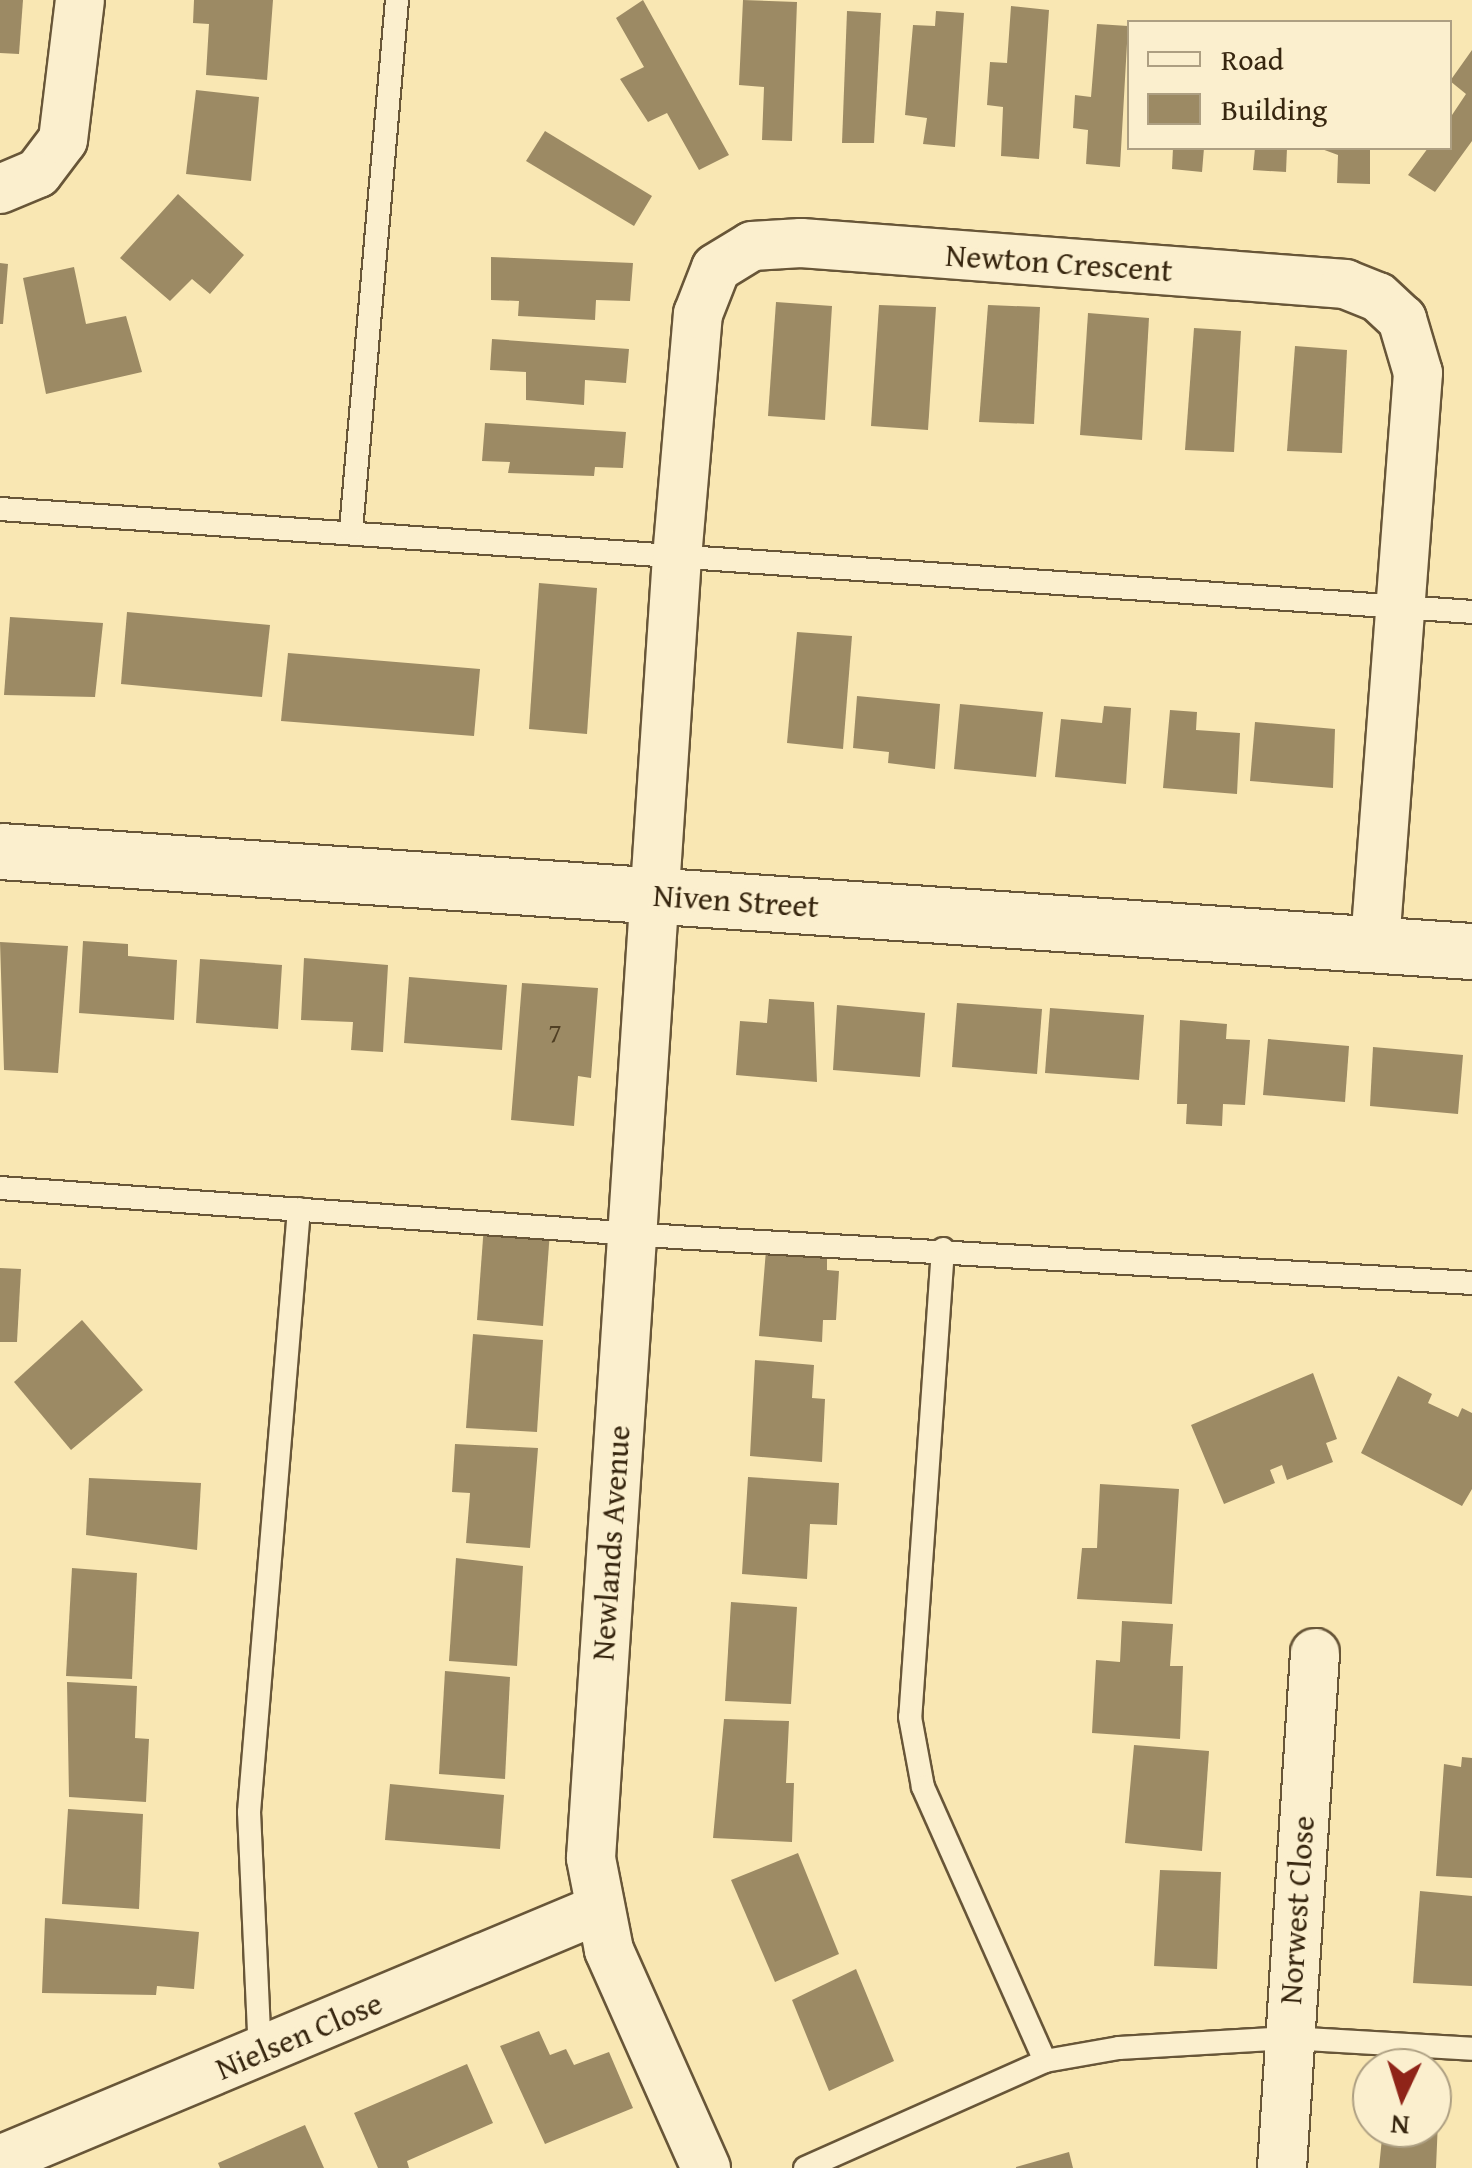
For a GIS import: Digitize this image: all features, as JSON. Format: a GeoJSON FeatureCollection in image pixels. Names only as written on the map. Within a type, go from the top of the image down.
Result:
{"type":"FeatureCollection","features":[{"type":"Feature","properties":{"kind":"street"},"geometry":{"type":"LineString","coordinates":[[0,189],[38,173],[63,140],[80,0]]}},
{"type":"Feature","properties":{"kind":"street","name":"Newton Crescent"},"geometry":{"type":"LineString","coordinates":[[655,896],[677,558],[703,289],[730,255],[752,246],[820,245],[1345,284],[1378,298],[1402,320],[1418,373],[1376,944]]}},
{"type":"Feature","properties":{"kind":"street","name":"Niven Street"},"geometry":{"type":"LineString","coordinates":[[0,851],[1472,951]]}},
{"type":"Feature","properties":{"kind":"street","name":"Newlands Avenue"},"geometry":{"type":"LineString","coordinates":[[655,896],[593,1803],[597,1910],[706,2168]]}},
{"type":"Feature","properties":{"kind":"street","name":"Norwest Close"},"geometry":{"type":"LineString","coordinates":[[1282,2168],[1315,1652]]}},
{"type":"Feature","properties":{"kind":"street","name":"Nielsen Close"},"geometry":{"type":"LineString","coordinates":[[0,2160],[597,1910]]}},
{"type":"Feature","properties":{"kind":"lane"},"geometry":{"type":"LineString","coordinates":[[351,530],[396,0]]}},
{"type":"Feature","properties":{"kind":"lane"},"geometry":{"type":"LineString","coordinates":[[0,509],[351,530],[677,558],[1472,612]]}},
{"type":"Feature","properties":{"kind":"lane"},"geometry":{"type":"LineString","coordinates":[[0,1188],[632,1234],[943,1249],[1472,1283]]}},
{"type":"Feature","properties":{"kind":"lane"},"geometry":{"type":"LineString","coordinates":[[260,2054],[249,1812],[299,1209]]}},
{"type":"Feature","properties":{"kind":"lane"},"geometry":{"type":"LineString","coordinates":[[943,1249],[910,1717],[923,1787],[1044,2061]]}},
{"type":"Feature","properties":{"kind":"lane"},"geometry":{"type":"LineString","coordinates":[[806,2168],[1044,2061],[1119,2048],[1289,2038],[1472,2049]]}},
{"type":"Feature","properties":{"kind":"building"},"geometry":{"type":"Polygon","coordinates":[[[0,0],[23,0],[19,54],[0,53],[0,0]]]}},
{"type":"Feature","properties":{"kind":"building"},"geometry":{"type":"Polygon","coordinates":[[[194,0],[273,0],[267,80],[206,75],[209,24],[193,23],[194,0]]]}},
{"type":"Feature","properties":{"kind":"building"},"geometry":{"type":"Polygon","coordinates":[[[643,0],[729,155],[699,170],[667,113],[648,122],[620,79],[644,67],[616,18],[643,0]]]}},
{"type":"Feature","properties":{"kind":"building"},"geometry":{"type":"Polygon","coordinates":[[[743,0],[797,2],[792,141],[762,140],[764,87],[739,85],[743,0]]]}},
{"type":"Feature","properties":{"kind":"building"},"geometry":{"type":"Polygon","coordinates":[[[1011,6],[1049,10],[1039,159],[1001,156],[1003,107],[987,105],[990,62],[1007,63],[1011,6]]]}},
{"type":"Feature","properties":{"kind":"building"},"geometry":{"type":"Polygon","coordinates":[[[847,11],[881,13],[874,143],[842,143],[847,11]]]}},
{"type":"Feature","properties":{"kind":"building"},"geometry":{"type":"Polygon","coordinates":[[[936,11],[964,13],[955,147],[923,144],[927,118],[905,115],[913,25],[935,26],[936,11]]]}},
{"type":"Feature","properties":{"kind":"building"},"geometry":{"type":"Polygon","coordinates":[[[1097,24],[1127,26],[1120,167],[1086,164],[1088,130],[1073,128],[1075,95],[1091,97],[1097,24]]]}},
{"type":"Feature","properties":{"kind":"building"},"geometry":{"type":"Polygon","coordinates":[[[1472,50],[1472,141],[1435,192],[1408,175],[1427,150],[1452,150],[1452,115],[1466,94],[1452,78],[1472,50]]]}},
{"type":"Feature","properties":{"kind":"building"},"geometry":{"type":"Polygon","coordinates":[[[196,90],[259,97],[251,181],[186,174],[196,90]]]}},
{"type":"Feature","properties":{"kind":"building"},"geometry":{"type":"Polygon","coordinates":[[[545,131],[652,196],[634,226],[526,161],[545,131]]]}},
{"type":"Feature","properties":{"kind":"building"},"geometry":{"type":"Polygon","coordinates":[[[1173,150],[1204,150],[1202,172],[1172,169],[1173,150]]]}},
{"type":"Feature","properties":{"kind":"building"},"geometry":{"type":"Polygon","coordinates":[[[1255,150],[1287,150],[1286,172],[1253,170],[1255,150]]]}},
{"type":"Feature","properties":{"kind":"building"},"geometry":{"type":"Polygon","coordinates":[[[1324,150],[1370,150],[1370,184],[1337,183],[1338,155],[1324,150]]]}},
{"type":"Feature","properties":{"kind":"building"},"geometry":{"type":"Polygon","coordinates":[[[178,194],[244,255],[210,294],[192,279],[170,301],[120,258],[178,194]]]}},
{"type":"Feature","properties":{"kind":"building"},"geometry":{"type":"Polygon","coordinates":[[[491,257],[633,263],[630,301],[596,300],[595,320],[518,316],[519,301],[491,300],[491,257]]]}},
{"type":"Feature","properties":{"kind":"building"},"geometry":{"type":"Polygon","coordinates":[[[0,263],[8,264],[3,324],[0,324],[0,263]]]}},
{"type":"Feature","properties":{"kind":"building"},"geometry":{"type":"Polygon","coordinates":[[[74,267],[86,324],[126,316],[142,372],[46,394],[23,278],[74,267]]]}},
{"type":"Feature","properties":{"kind":"building"},"geometry":{"type":"Polygon","coordinates":[[[776,302],[832,306],[825,420],[768,416],[776,302]]]}},
{"type":"Feature","properties":{"kind":"building"},"geometry":{"type":"Polygon","coordinates":[[[879,305],[936,307],[928,430],[871,426],[879,305]]]}},
{"type":"Feature","properties":{"kind":"building"},"geometry":{"type":"Polygon","coordinates":[[[988,305],[1040,307],[1034,424],[979,422],[988,305]]]}},
{"type":"Feature","properties":{"kind":"building"},"geometry":{"type":"Polygon","coordinates":[[[1088,313],[1149,318],[1142,440],[1080,435],[1088,313]]]}},
{"type":"Feature","properties":{"kind":"building"},"geometry":{"type":"Polygon","coordinates":[[[1194,328],[1241,331],[1234,452],[1185,450],[1194,328]]]}},
{"type":"Feature","properties":{"kind":"building"},"geometry":{"type":"Polygon","coordinates":[[[492,339],[629,349],[626,383],[585,380],[584,405],[526,400],[526,372],[490,370],[492,339]]]}},
{"type":"Feature","properties":{"kind":"building"},"geometry":{"type":"Polygon","coordinates":[[[1295,346],[1347,350],[1342,453],[1287,451],[1295,346]]]}},
{"type":"Feature","properties":{"kind":"building"},"geometry":{"type":"Polygon","coordinates":[[[485,423],[626,432],[623,468],[595,467],[594,476],[508,473],[510,462],[482,461],[485,423]]]}},
{"type":"Feature","properties":{"kind":"building"},"geometry":{"type":"Polygon","coordinates":[[[539,583],[597,588],[587,734],[529,729],[539,583]]]}},
{"type":"Feature","properties":{"kind":"building"},"geometry":{"type":"Polygon","coordinates":[[[127,612],[270,625],[262,697],[121,684],[127,612]]]}},
{"type":"Feature","properties":{"kind":"building"},"geometry":{"type":"Polygon","coordinates":[[[10,617],[103,623],[95,697],[4,695],[10,617]]]}},
{"type":"Feature","properties":{"kind":"building"},"geometry":{"type":"Polygon","coordinates":[[[797,632],[852,636],[843,749],[787,743],[797,632]]]}},
{"type":"Feature","properties":{"kind":"building"},"geometry":{"type":"Polygon","coordinates":[[[288,653],[480,669],[474,736],[281,721],[288,653]]]}},
{"type":"Feature","properties":{"kind":"building"},"geometry":{"type":"Polygon","coordinates":[[[857,696],[940,704],[935,769],[888,763],[889,752],[853,748],[857,696]]]}},
{"type":"Feature","properties":{"kind":"building"},"geometry":{"type":"Polygon","coordinates":[[[960,704],[1043,712],[1036,777],[954,769],[960,704]]]}},
{"type":"Feature","properties":{"kind":"building"},"geometry":{"type":"Polygon","coordinates":[[[1104,706],[1131,708],[1126,784],[1055,777],[1061,719],[1102,723],[1104,706]]]}},
{"type":"Feature","properties":{"kind":"building"},"geometry":{"type":"Polygon","coordinates":[[[1170,710],[1197,712],[1196,730],[1240,733],[1237,794],[1163,788],[1170,710]]]}},
{"type":"Feature","properties":{"kind":"building"},"geometry":{"type":"Polygon","coordinates":[[[1255,722],[1335,729],[1333,788],[1250,781],[1255,722]]]}},
{"type":"Feature","properties":{"kind":"building"},"geometry":{"type":"Polygon","coordinates":[[[83,941],[128,944],[128,956],[177,960],[174,1020],[79,1013],[83,941]]]}},
{"type":"Feature","properties":{"kind":"building"},"geometry":{"type":"Polygon","coordinates":[[[0,942],[68,946],[58,1073],[4,1070],[0,942]]]}},
{"type":"Feature","properties":{"kind":"building"},"geometry":{"type":"Polygon","coordinates":[[[304,958],[388,965],[383,1052],[351,1050],[353,1022],[301,1020],[304,958]]]}},
{"type":"Feature","properties":{"kind":"building"},"geometry":{"type":"Polygon","coordinates":[[[200,959],[282,965],[278,1029],[196,1023],[200,959]]]}},
{"type":"Feature","properties":{"kind":"building"},"geometry":{"type":"Polygon","coordinates":[[[409,977],[507,985],[502,1050],[404,1043],[409,977]]]}},
{"type":"Feature","properties":{"kind":"building"},"geometry":{"type":"Polygon","coordinates":[[[522,983],[598,988],[591,1078],[578,1076],[574,1126],[511,1120],[522,983]]]}},
{"type":"Feature","properties":{"kind":"building"},"geometry":{"type":"Polygon","coordinates":[[[769,999],[814,1002],[817,1082],[736,1075],[740,1021],[767,1023],[769,999]]]}},
{"type":"Feature","properties":{"kind":"building"},"geometry":{"type":"Polygon","coordinates":[[[957,1003],[1042,1009],[1037,1074],[952,1067],[957,1003]]]}},
{"type":"Feature","properties":{"kind":"building"},"geometry":{"type":"Polygon","coordinates":[[[837,1005],[925,1013],[920,1077],[833,1070],[837,1005]]]}},
{"type":"Feature","properties":{"kind":"building"},"geometry":{"type":"Polygon","coordinates":[[[1050,1008],[1144,1015],[1139,1080],[1045,1073],[1050,1008]]]}},
{"type":"Feature","properties":{"kind":"building"},"geometry":{"type":"Polygon","coordinates":[[[1180,1020],[1227,1024],[1226,1039],[1250,1040],[1245,1105],[1223,1104],[1222,1126],[1186,1124],[1187,1104],[1177,1104],[1180,1020]]]}},
{"type":"Feature","properties":{"kind":"building"},"geometry":{"type":"Polygon","coordinates":[[[1268,1039],[1349,1046],[1345,1102],[1263,1095],[1268,1039]]]}},
{"type":"Feature","properties":{"kind":"building"},"geometry":{"type":"Polygon","coordinates":[[[1373,1047],[1463,1055],[1458,1114],[1370,1106],[1373,1047]]]}},
{"type":"Feature","properties":{"kind":"building"},"geometry":{"type":"Polygon","coordinates":[[[484,1225],[550,1231],[543,1326],[477,1320],[484,1225]]]}},
{"type":"Feature","properties":{"kind":"building"},"geometry":{"type":"Polygon","coordinates":[[[766,1250],[827,1255],[827,1270],[839,1271],[836,1320],[823,1320],[822,1342],[759,1336],[766,1250]]]}},
{"type":"Feature","properties":{"kind":"building"},"geometry":{"type":"Polygon","coordinates":[[[0,1268],[21,1269],[17,1342],[0,1342],[0,1268]]]}},
{"type":"Feature","properties":{"kind":"building"},"geometry":{"type":"Polygon","coordinates":[[[82,1320],[143,1390],[71,1450],[14,1382],[82,1320]]]}},
{"type":"Feature","properties":{"kind":"building"},"geometry":{"type":"Polygon","coordinates":[[[473,1334],[543,1340],[537,1432],[466,1428],[473,1334]]]}},
{"type":"Feature","properties":{"kind":"building"},"geometry":{"type":"Polygon","coordinates":[[[755,1360],[814,1365],[812,1398],[825,1399],[822,1462],[750,1456],[755,1360]]]}},
{"type":"Feature","properties":{"kind":"building"},"geometry":{"type":"Polygon","coordinates":[[[1313,1373],[1337,1439],[1326,1443],[1333,1462],[1287,1480],[1282,1465],[1270,1470],[1275,1483],[1224,1504],[1191,1425],[1313,1373]]]}},
{"type":"Feature","properties":{"kind":"building"},"geometry":{"type":"Polygon","coordinates":[[[1398,1376],[1432,1394],[1428,1403],[1458,1417],[1462,1408],[1472,1413],[1472,1489],[1462,1506],[1361,1453],[1398,1376]]]}},
{"type":"Feature","properties":{"kind":"building"},"geometry":{"type":"Polygon","coordinates":[[[455,1444],[538,1448],[530,1548],[466,1543],[470,1493],[452,1492],[455,1444]]]}},
{"type":"Feature","properties":{"kind":"building"},"geometry":{"type":"Polygon","coordinates":[[[748,1477],[839,1483],[837,1525],[810,1524],[807,1579],[742,1574],[748,1477]]]}},
{"type":"Feature","properties":{"kind":"building"},"geometry":{"type":"Polygon","coordinates":[[[89,1478],[201,1483],[197,1550],[86,1535],[89,1478]]]}},
{"type":"Feature","properties":{"kind":"building"},"geometry":{"type":"Polygon","coordinates":[[[1100,1484],[1179,1489],[1172,1604],[1077,1599],[1082,1548],[1097,1548],[1100,1484]]]}},
{"type":"Feature","properties":{"kind":"building"},"geometry":{"type":"Polygon","coordinates":[[[456,1558],[523,1566],[517,1666],[449,1661],[456,1558]]]}},
{"type":"Feature","properties":{"kind":"building"},"geometry":{"type":"Polygon","coordinates":[[[72,1568],[137,1573],[132,1679],[66,1676],[72,1568]]]}},
{"type":"Feature","properties":{"kind":"building"},"geometry":{"type":"Polygon","coordinates":[[[731,1602],[797,1607],[791,1704],[725,1701],[731,1602]]]}},
{"type":"Feature","properties":{"kind":"building"},"geometry":{"type":"Polygon","coordinates":[[[1122,1621],[1173,1624],[1170,1666],[1183,1666],[1180,1739],[1092,1733],[1096,1660],[1120,1662],[1122,1621]]]}},
{"type":"Feature","properties":{"kind":"building"},"geometry":{"type":"Polygon","coordinates":[[[445,1671],[510,1677],[505,1779],[439,1774],[445,1671]]]}},
{"type":"Feature","properties":{"kind":"building"},"geometry":{"type":"Polygon","coordinates":[[[67,1682],[137,1686],[135,1738],[149,1739],[146,1802],[69,1797],[67,1682]]]}},
{"type":"Feature","properties":{"kind":"building"},"geometry":{"type":"Polygon","coordinates":[[[724,1719],[789,1721],[786,1783],[794,1783],[792,1842],[713,1838],[724,1719]]]}},
{"type":"Feature","properties":{"kind":"building"},"geometry":{"type":"Polygon","coordinates":[[[1134,1745],[1209,1751],[1202,1851],[1125,1843],[1134,1745]]]}},
{"type":"Feature","properties":{"kind":"building"},"geometry":{"type":"Polygon","coordinates":[[[1462,1757],[1472,1758],[1472,1878],[1436,1876],[1444,1764],[1461,1767],[1462,1757]]]}},
{"type":"Feature","properties":{"kind":"building"},"geometry":{"type":"Polygon","coordinates":[[[390,1784],[504,1795],[500,1849],[385,1840],[390,1784]]]}},
{"type":"Feature","properties":{"kind":"building"},"geometry":{"type":"Polygon","coordinates":[[[68,1809],[143,1814],[139,1909],[62,1904],[68,1809]]]}},
{"type":"Feature","properties":{"kind":"building"},"geometry":{"type":"Polygon","coordinates":[[[798,1853],[839,1954],[775,1982],[731,1880],[798,1853]]]}},
{"type":"Feature","properties":{"kind":"building"},"geometry":{"type":"Polygon","coordinates":[[[1160,1870],[1221,1872],[1217,1969],[1154,1966],[1160,1870]]]}},
{"type":"Feature","properties":{"kind":"building"},"geometry":{"type":"Polygon","coordinates":[[[1420,1891],[1472,1896],[1472,1986],[1413,1983],[1420,1891]]]}},
{"type":"Feature","properties":{"kind":"building"},"geometry":{"type":"Polygon","coordinates":[[[45,1918],[199,1932],[194,1989],[157,1986],[156,1995],[42,1993],[45,1918]]]}},
{"type":"Feature","properties":{"kind":"building"},"geometry":{"type":"Polygon","coordinates":[[[856,1969],[894,2061],[829,2091],[792,2000],[856,1969]]]}},
{"type":"Feature","properties":{"kind":"building"},"geometry":{"type":"Polygon","coordinates":[[[539,2031],[550,2055],[566,2049],[574,2065],[609,2052],[633,2108],[545,2144],[500,2046],[539,2031]]]}},
{"type":"Feature","properties":{"kind":"building"},"geometry":{"type":"Polygon","coordinates":[[[467,2064],[493,2123],[407,2161],[409,2168],[378,2168],[354,2113],[467,2064]]]}},
{"type":"Feature","properties":{"kind":"building"},"geometry":{"type":"Polygon","coordinates":[[[305,2125],[324,2168],[220,2168],[218,2163],[305,2125]]]}},
{"type":"Feature","properties":{"kind":"building"},"geometry":{"type":"Polygon","coordinates":[[[1381,2148],[1437,2148],[1436,2168],[1379,2168],[1381,2148]]]}},
{"type":"Feature","properties":{"kind":"building"},"geometry":{"type":"Polygon","coordinates":[[[1069,2152],[1073,2168],[1016,2168],[1016,2167],[1069,2152]]]}}]}
